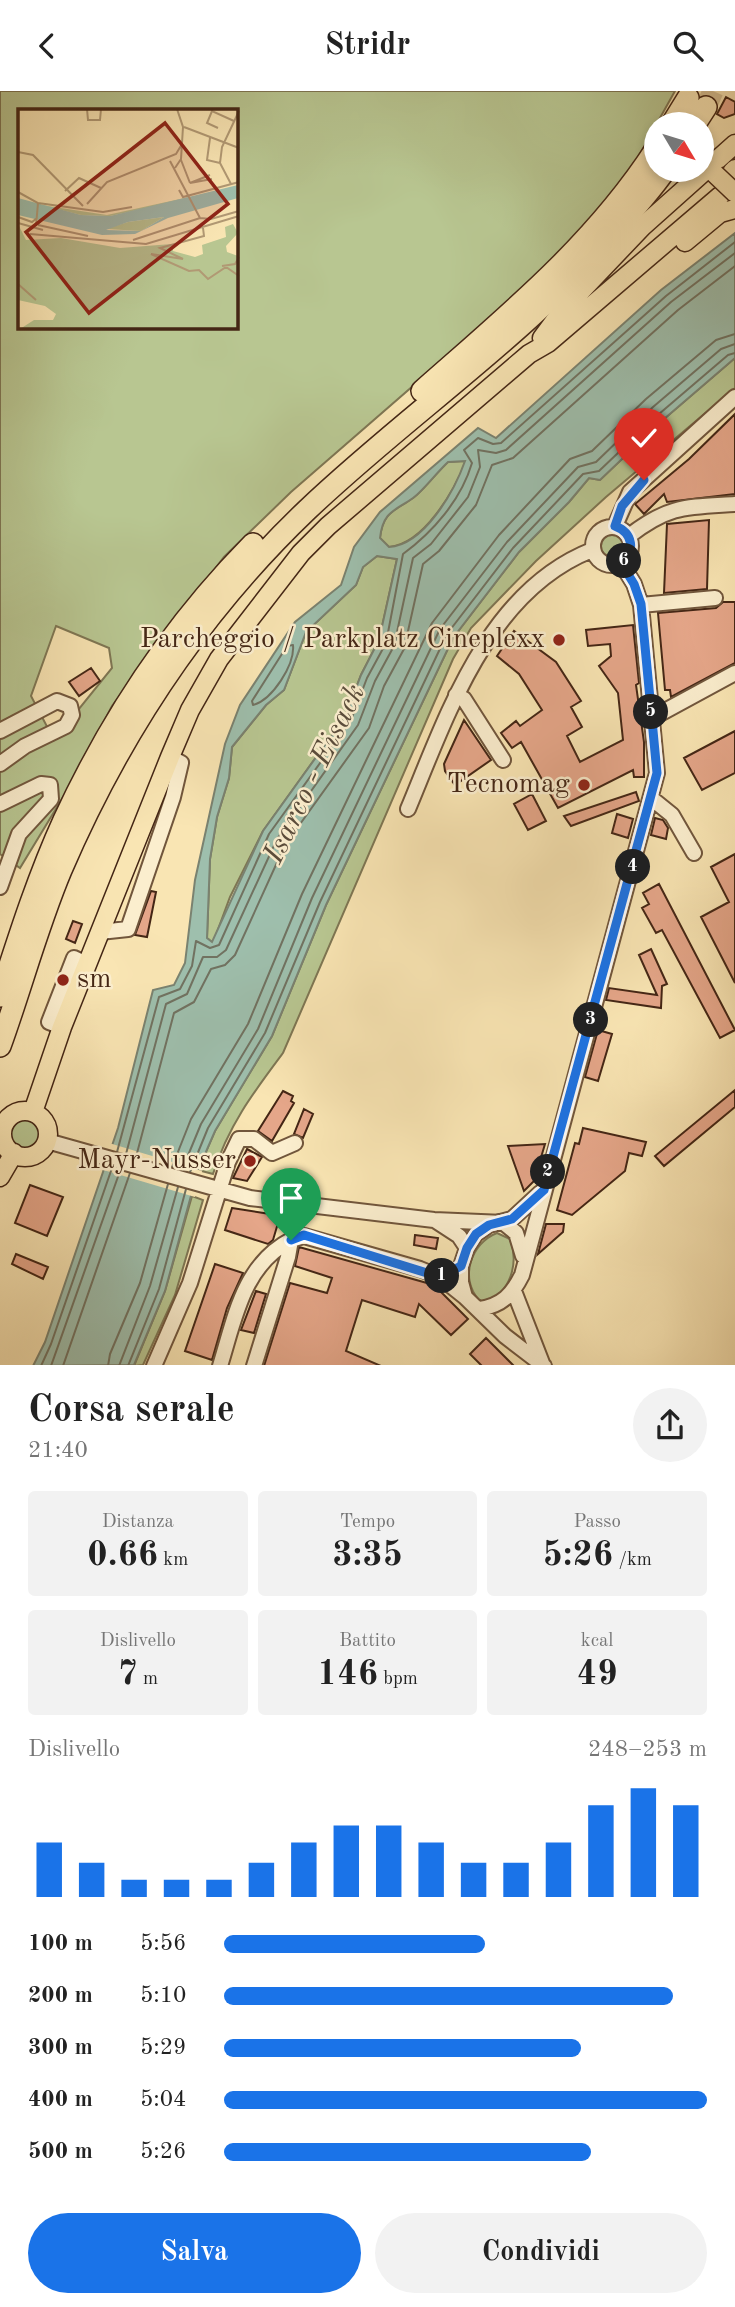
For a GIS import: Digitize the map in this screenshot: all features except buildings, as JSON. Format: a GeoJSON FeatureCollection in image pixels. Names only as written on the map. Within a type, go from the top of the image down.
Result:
{"type":"FeatureCollection","features":[{"type":"Feature","properties":{"kind":"highway"},"geometry":{"type":"LineString","coordinates":[[0,996],[64,822],[121,712],[170,643],[230,567],[295,501],[548,279],[597,228],[644,165]]}},
{"type":"Feature","properties":{"kind":"highway"},"geometry":{"type":"LineString","coordinates":[[0,1046],[60,873],[85,817],[137,720],[181,653],[245,573],[307,509],[560,291],[611,236],[655,182]]}},
{"type":"Feature","properties":{"kind":"main road"},"geometry":{"type":"LineString","coordinates":[[33,1112],[62,1027],[170,757],[190,710],[219,659],[302,553],[364,492],[545,341],[723,180],[735,144]]}},
{"type":"Feature","properties":{"kind":"main road"},"geometry":{"type":"LineString","coordinates":[[545,341],[562,311],[642,227],[690,183],[723,180]]}},
{"type":"Feature","properties":{"kind":"main road"},"geometry":{"type":"LineString","coordinates":[[545,341],[578,329],[720,213],[735,209]]}},
{"type":"Feature","properties":{"kind":"main road"},"geometry":{"type":"LineString","coordinates":[[33,1112],[44,1120],[47,1141],[33,1155],[14,1153],[4,1141],[2,1124],[16,1113],[33,1112]]}},
{"type":"Feature","properties":{"kind":"main road"},"geometry":{"type":"LineString","coordinates":[[0,1177],[14,1153]]}},
{"type":"Feature","properties":{"kind":"street"},"geometry":{"type":"LineString","coordinates":[[615,526],[622,506],[631,492],[735,397]]}},
{"type":"Feature","properties":{"kind":"street"},"geometry":{"type":"LineString","coordinates":[[700,430],[735,407]]}},
{"type":"Feature","properties":{"kind":"street"},"geometry":{"type":"LineString","coordinates":[[629,536],[654,516],[673,509],[735,504]]}},
{"type":"Feature","properties":{"kind":"street"},"geometry":{"type":"LineString","coordinates":[[615,526],[629,536],[629,554],[621,563],[604,564],[592,550],[594,537],[601,529],[615,526]]}},
{"type":"Feature","properties":{"kind":"street"},"geometry":{"type":"LineString","coordinates":[[408,809],[456,695],[485,645],[515,607],[565,561],[592,550]]}},
{"type":"Feature","properties":{"kind":"street"},"geometry":{"type":"LineString","coordinates":[[480,1309],[498,1306],[514,1291],[522,1275],[657,773],[641,604],[634,584],[621,563]]}},
{"type":"Feature","properties":{"kind":"street"},"geometry":{"type":"LineString","coordinates":[[641,604],[715,598]]}},
{"type":"Feature","properties":{"kind":"street"},"geometry":{"type":"LineString","coordinates":[[652,718],[735,673]]}},
{"type":"Feature","properties":{"kind":"street"},"geometry":{"type":"LineString","coordinates":[[456,695],[464,699],[503,760]]}},
{"type":"Feature","properties":{"kind":"street"},"geometry":{"type":"LineString","coordinates":[[0,731],[57,701],[71,706],[72,715],[66,726],[24,746],[0,764]]}},
{"type":"Feature","properties":{"kind":"street"},"geometry":{"type":"LineString","coordinates":[[100,932],[128,929],[173,797],[181,763],[170,757]]}},
{"type":"Feature","properties":{"kind":"street"},"geometry":{"type":"LineString","coordinates":[[0,804],[41,784],[50,785],[53,792],[51,799],[19,834],[0,887]]}},
{"type":"Feature","properties":{"kind":"street"},"geometry":{"type":"LineString","coordinates":[[652,798],[672,815],[694,853]]}},
{"type":"Feature","properties":{"kind":"street"},"geometry":{"type":"LineString","coordinates":[[154,1365],[190,1283],[216,1188],[239,1139],[254,1139],[272,1153],[295,1143]]}},
{"type":"Feature","properties":{"kind":"street"},"geometry":{"type":"LineString","coordinates":[[47,1141],[250,1198],[434,1220],[504,1223],[516,1233],[524,1260]]}},
{"type":"Feature","properties":{"kind":"street"},"geometry":{"type":"LineString","coordinates":[[465,1297],[461,1266],[467,1248],[476,1234],[489,1225],[504,1223],[529,1206],[544,1190]]}},
{"type":"Feature","properties":{"kind":"street"},"geometry":{"type":"LineString","coordinates":[[434,1220],[459,1236],[467,1248]]}},
{"type":"Feature","properties":{"kind":"street"},"geometry":{"type":"LineString","coordinates":[[220,1365],[248,1279],[274,1249],[304,1235],[440,1277],[480,1309],[505,1336],[543,1365]]}},
{"type":"Feature","properties":{"kind":"street"},"geometry":{"type":"LineString","coordinates":[[254,1365],[291,1240]]}},
{"type":"Feature","properties":{"kind":"street"},"geometry":{"type":"LineString","coordinates":[[440,1277],[461,1266]]}},
{"type":"Feature","properties":{"kind":"street"},"geometry":{"type":"LineString","coordinates":[[514,1291],[543,1365]]}},
{"type":"Feature","properties":{"kind":"green space"},"geometry":{"type":"Polygon","coordinates":[[[0,91],[675,91],[663,112],[644,112],[644,147],[626,179],[551,266],[291,492],[224,557],[112,706],[71,784],[20,868],[0,854],[0,91]],[[56,626],[31,696],[54,740],[112,668],[109,648],[56,626]]]}},
{"type":"Feature","properties":{"kind":"green space"},"geometry":{"type":"Polygon","coordinates":[[[735,358],[735,388],[606,497],[536,561],[471,628],[453,659],[283,1053],[234,1125],[213,1174],[198,1170],[215,1131],[272,1036],[326,905],[453,638],[519,552],[589,478],[600,480],[664,419],[735,358]]]}},
{"type":"Feature","properties":{"kind":"green space"},"geometry":{"type":"Polygon","coordinates":[[[466,461],[446,501],[414,537],[389,547],[380,538],[384,522],[391,513],[417,495],[448,462],[466,461]]]}},
{"type":"Feature","properties":{"kind":"green space"},"geometry":{"type":"Polygon","coordinates":[[[612,530],[623,535],[628,546],[623,557],[612,562],[601,557],[596,546],[601,535],[612,530]]]}},
{"type":"Feature","properties":{"kind":"green space"},"geometry":{"type":"Polygon","coordinates":[[[377,556],[397,559],[379,640],[361,675],[345,717],[263,831],[230,897],[213,943],[207,938],[210,859],[217,817],[229,778],[232,747],[266,705],[284,690],[306,632],[356,585],[363,567],[377,556]]]}},
{"type":"Feature","properties":{"kind":"green space"},"geometry":{"type":"Polygon","coordinates":[[[25,1117],[36,1122],[41,1133],[36,1144],[25,1149],[14,1144],[9,1133],[14,1122],[25,1117]]]}},
{"type":"Feature","properties":{"kind":"green space"},"geometry":{"type":"Polygon","coordinates":[[[192,1196],[203,1200],[175,1295],[143,1365],[134,1365],[165,1291],[192,1196]]]}},
{"type":"Feature","properties":{"kind":"green space"},"geometry":{"type":"Polygon","coordinates":[[[497,1233],[510,1239],[513,1267],[501,1292],[485,1302],[479,1300],[473,1291],[469,1272],[480,1245],[497,1233]]]}},
{"type":"Feature","properties":{"kind":"water","name":"Isarco - Eisack"},"geometry":{"type":"Polygon","coordinates":[[[735,233],[735,358],[664,419],[600,480],[589,478],[519,552],[453,638],[326,905],[272,1036],[215,1131],[198,1170],[165,1291],[134,1365],[34,1365],[45,1342],[118,1128],[153,990],[174,985],[185,963],[195,880],[225,744],[240,705],[295,622],[341,585],[354,547],[380,512],[478,428],[496,438],[661,290],[735,233]],[[465,461],[448,462],[417,495],[395,509],[384,522],[380,538],[389,547],[414,537],[436,515],[465,461]],[[377,556],[363,567],[356,585],[306,632],[284,690],[266,705],[232,747],[229,778],[217,817],[210,859],[207,938],[212,942],[263,831],[345,717],[361,675],[379,640],[397,559],[377,556]]]}},
{"type":"Feature","properties":{"kind":"pier"},"geometry":{"type":"Polygon","coordinates":[[[109,1143],[202,1171],[195,1197],[100,1169],[109,1143]]]}},
{"type":"Feature","properties":{"kind":"tunnel"},"geometry":{"type":"LineString","coordinates":[[706,107],[713,91]]}},
{"type":"Feature","properties":{"kind":"place","name":"Parcheggio / Parkplatz Cineplexx"},"geometry":{"type":"Point","coordinates":[559,640]}},
{"type":"Feature","properties":{"kind":"place","name":"Tecnomag"},"geometry":{"type":"Point","coordinates":[584,785]}},
{"type":"Feature","properties":{"kind":"place","name":"sm"},"geometry":{"type":"Point","coordinates":[63,980]}},
{"type":"Feature","properties":{"kind":"place","name":"Mayr-Nusser"},"geometry":{"type":"Point","coordinates":[250,1161]}},
{"type":"Feature","properties":{"kind":"route"},"geometry":{"type":"LineString","coordinates":[[291,1240],[304,1235],[440,1277],[461,1266],[467,1248],[476,1234],[489,1225],[512,1219],[544,1190],[657,773],[641,604],[634,584],[621,563],[629,554],[631,542],[629,536],[615,526],[622,506],[631,492],[644,480]]}}]}
